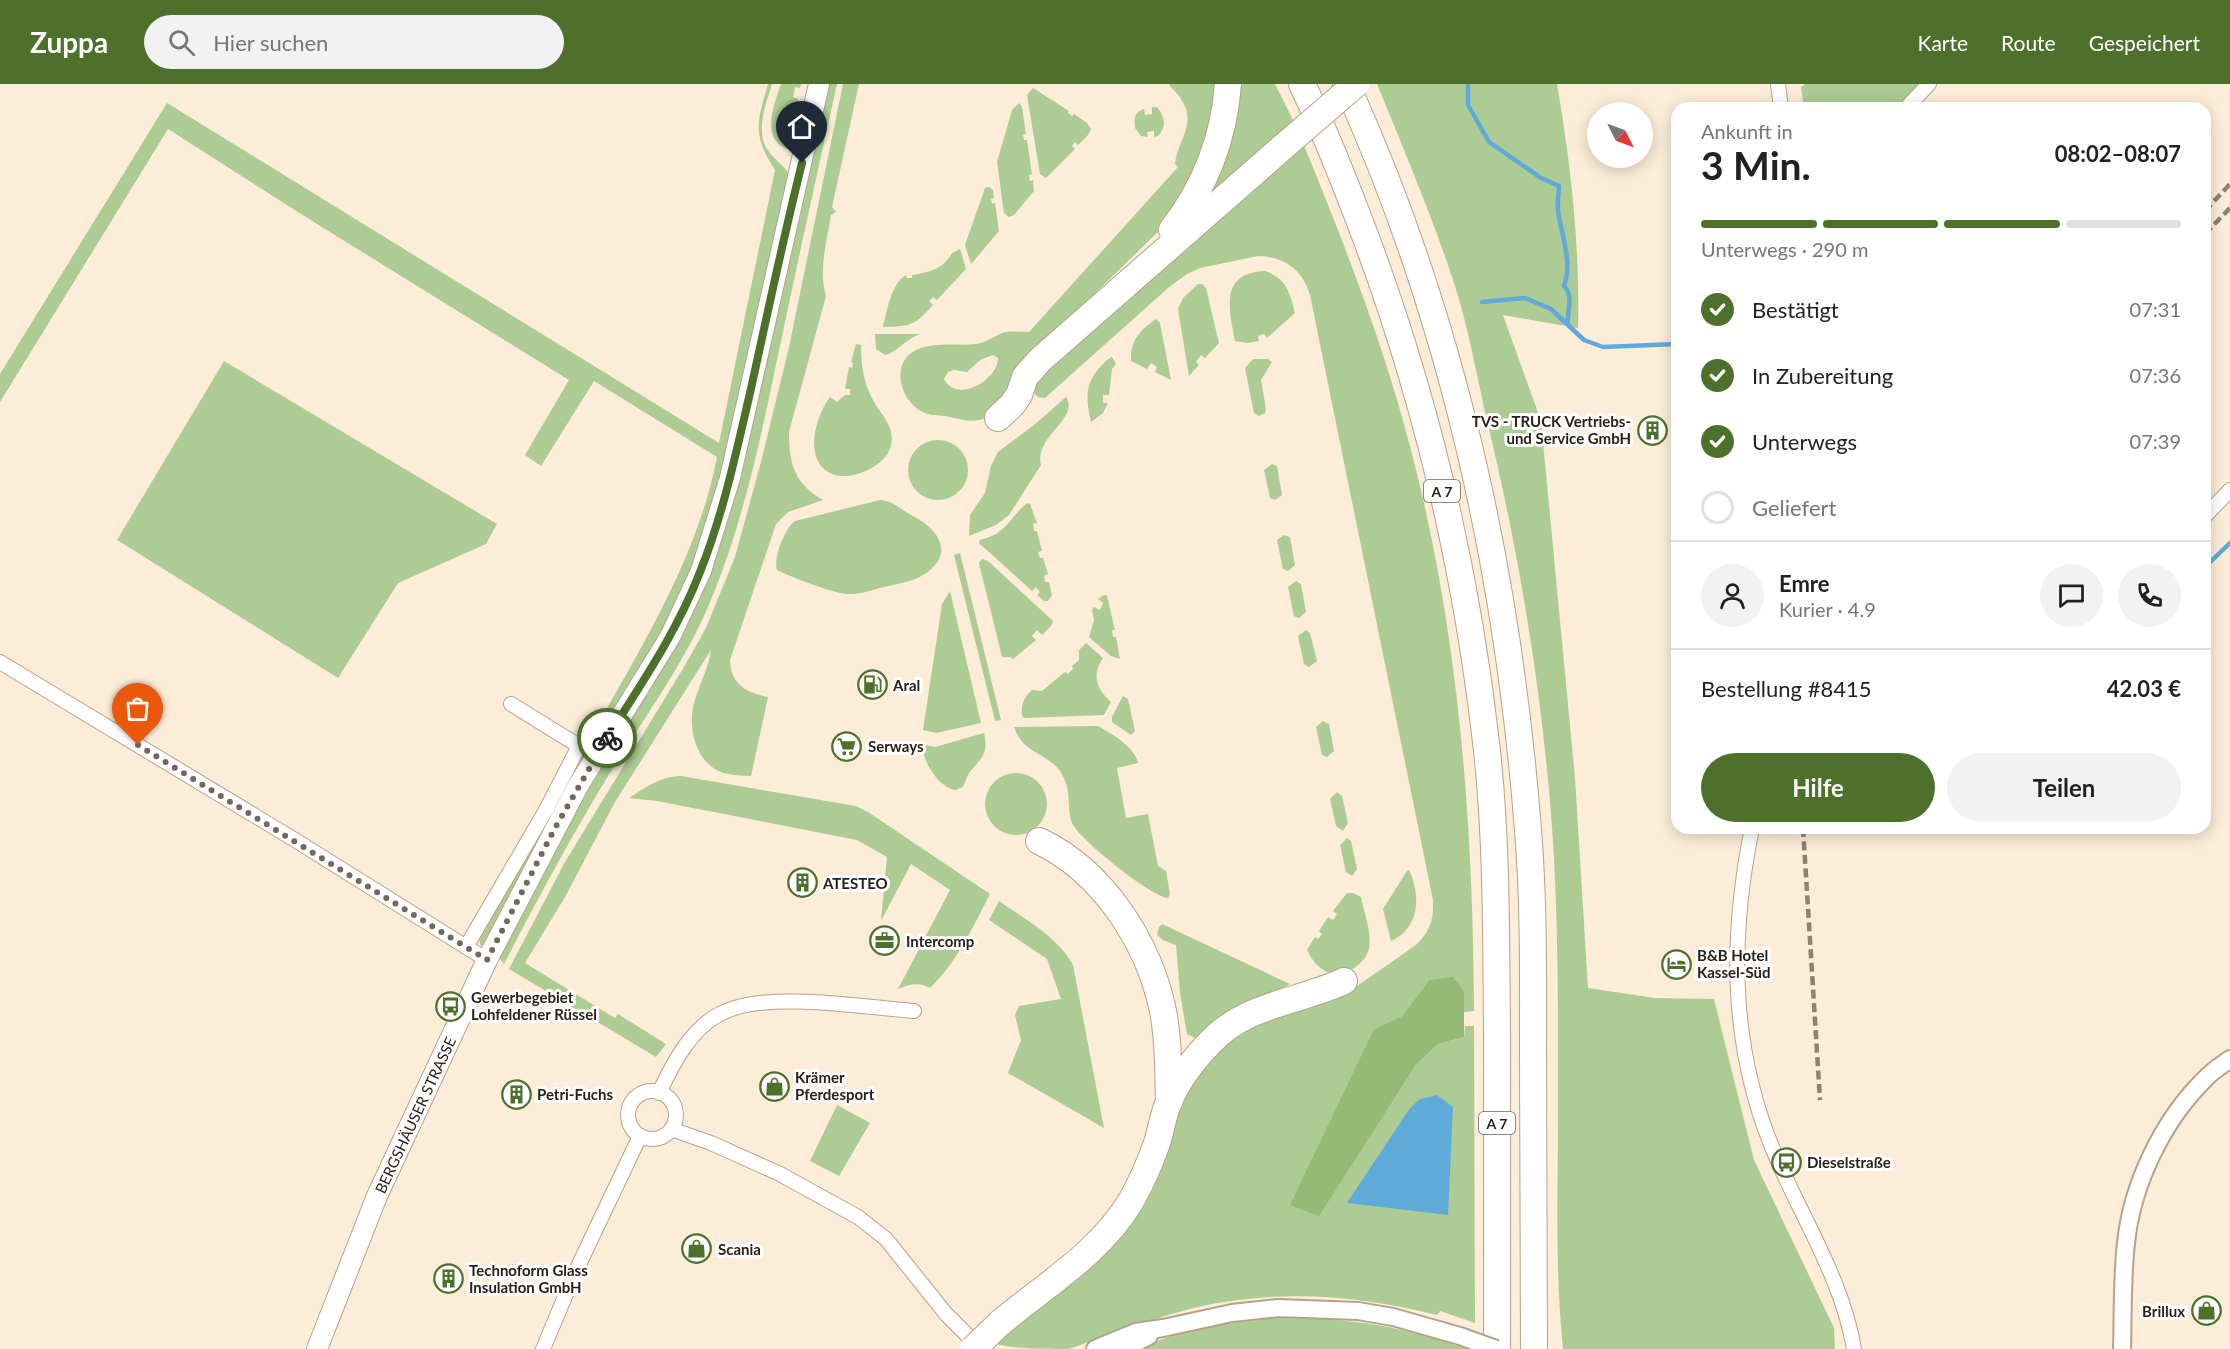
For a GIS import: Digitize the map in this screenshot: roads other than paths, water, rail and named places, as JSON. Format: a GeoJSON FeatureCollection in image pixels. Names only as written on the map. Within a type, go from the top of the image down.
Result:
{"type":"FeatureCollection","features":[{"type":"Feature","properties":{"kind":"highway"},"geometry":{"type":"LineString","coordinates":[[1147,264],[1187,210],[1203,180],[1214,154],[1228,84]]}},
{"type":"Feature","properties":{"kind":"highway","name":"A 7"},"geometry":{"type":"LineString","coordinates":[[1302,84],[1343,178],[1378,270],[1408,360],[1445,505],[1472,645],[1487,752],[1496,917],[1495,1344]]}},
{"type":"Feature","properties":{"kind":"highway","name":"A 7"},"geometry":{"type":"LineString","coordinates":[[1346,84],[1398,208],[1435,316],[1483,505],[1513,682],[1528,832],[1532,924],[1534,1349]]}},
{"type":"Feature","properties":{"kind":"highway"},"geometry":{"type":"LineString","coordinates":[[998,418],[1019,395],[1025,377],[1040,360],[1147,264],[1356,84]]}},
{"type":"Feature","properties":{"kind":"highway"},"geometry":{"type":"LineString","coordinates":[[1039,841],[1074,863],[1109,898],[1122,915],[1143,953],[1164,1017],[1167,1042],[1168,1103]]}},
{"type":"Feature","properties":{"kind":"highway"},"geometry":{"type":"LineString","coordinates":[[973,1349],[999,1324],[1082,1258],[1120,1215],[1137,1189],[1152,1157],[1168,1103],[1189,1068],[1220,1034],[1238,1021],[1261,1010],[1324,990],[1344,981]]}},
{"type":"Feature","properties":{"kind":"highway"},"geometry":{"type":"LineString","coordinates":[[1533,1200],[1549,1349]]}},
{"type":"Feature","properties":{"kind":"main road","name":"BERGSHÄUSER STRASSE"},"geometry":{"type":"LineString","coordinates":[[317,1349],[377,1196],[487,960],[578,786],[670,637],[701,571],[730,478],[819,84]]}},
{"type":"Feature","properties":{"kind":"street"},"geometry":{"type":"LineString","coordinates":[[1778,84],[1780,102]]}},
{"type":"Feature","properties":{"kind":"street"},"geometry":{"type":"LineString","coordinates":[[1912,102],[1929,84]]}},
{"type":"Feature","properties":{"kind":"street"},"geometry":{"type":"LineString","coordinates":[[2211,510],[2230,490]]}},
{"type":"Feature","properties":{"kind":"street"},"geometry":{"type":"LineString","coordinates":[[0,662],[295,840],[487,960]]}},
{"type":"Feature","properties":{"kind":"street"},"geometry":{"type":"LineString","coordinates":[[466,947],[546,810],[579,746],[511,704]]}},
{"type":"Feature","properties":{"kind":"street"},"geometry":{"type":"LineString","coordinates":[[1751,834],[1741,891],[1738,925],[1737,995],[1750,1078],[1766,1130],[1824,1259],[1845,1313],[1854,1349]]}},
{"type":"Feature","properties":{"kind":"street"},"geometry":{"type":"LineString","coordinates":[[659,1093],[686,1046],[698,1031],[723,1012],[745,1005],[797,1001],[914,1011]]}},
{"type":"Feature","properties":{"kind":"street"},"geometry":{"type":"LineString","coordinates":[[2122,1349],[2126,1243],[2130,1213],[2143,1174],[2181,1107],[2205,1078],[2230,1059]]}},
{"type":"Feature","properties":{"kind":"street"},"geometry":{"type":"LineString","coordinates":[[646,1092],[666,1096],[674,1107],[675,1122],[671,1129],[660,1138],[647,1139],[640,1136],[630,1126],[628,1119],[630,1105],[646,1092]]}},
{"type":"Feature","properties":{"kind":"street"},"geometry":{"type":"LineString","coordinates":[[671,1129],[711,1143],[780,1174],[858,1217],[886,1239],[946,1314],[982,1349]]}},
{"type":"Feature","properties":{"kind":"street"},"geometry":{"type":"LineString","coordinates":[[543,1349],[578,1265],[640,1136]]}},
{"type":"Feature","properties":{"kind":"street"},"geometry":{"type":"LineString","coordinates":[[1095,1349],[1129,1334],[1232,1312],[1303,1308],[1359,1311],[1393,1317],[1495,1344]]}},
{"type":"Feature","properties":{"kind":"street"},"geometry":{"type":"LineString","coordinates":[[946,1314],[966,1349]]}},
{"type":"Feature","properties":{"kind":"street"},"geometry":{"type":"LineString","coordinates":[[1124,1349],[1163,1328]]}},
{"type":"Feature","properties":{"kind":"water"},"geometry":{"type":"Polygon","coordinates":[[[1437,1095],[1453,1107],[1448,1215],[1347,1203],[1410,1108],[1420,1099],[1437,1095]]]}},
{"type":"Feature","properties":{"kind":"waterway"},"geometry":{"type":"LineString","coordinates":[[1468,84],[1468,105],[1489,142],[1541,178],[1559,186],[1558,210],[1567,258],[1564,286],[1570,299],[1568,325]]}},
{"type":"Feature","properties":{"kind":"waterway"},"geometry":{"type":"LineString","coordinates":[[1482,302],[1525,298],[1551,309],[1584,340],[1603,347],[1671,344]]}},
{"type":"Feature","properties":{"kind":"waterway"},"geometry":{"type":"LineString","coordinates":[[2211,561],[2230,543]]}},
{"type":"Feature","properties":{"kind":"railway"},"geometry":{"type":"LineString","coordinates":[[2211,205],[2230,184]]}},
{"type":"Feature","properties":{"kind":"railway"},"geometry":{"type":"LineString","coordinates":[[2211,228],[2230,208]]}},
{"type":"Feature","properties":{"kind":"railway"},"geometry":{"type":"LineString","coordinates":[[1803,834],[1820,1100]]}},
{"type":"Feature","properties":{"kind":"place","name":"TVS - TRUCK Vertriebs- und Service GmbH"},"geometry":{"type":"Point","coordinates":[1652,430]}},
{"type":"Feature","properties":{"kind":"place","name":"Aral"},"geometry":{"type":"Point","coordinates":[872,685]}},
{"type":"Feature","properties":{"kind":"place","name":"Serways"},"geometry":{"type":"Point","coordinates":[847,746]}},
{"type":"Feature","properties":{"kind":"place","name":"ATESTEO"},"geometry":{"type":"Point","coordinates":[802,883]}},
{"type":"Feature","properties":{"kind":"place","name":"Intercomp"},"geometry":{"type":"Point","coordinates":[885,941]}},
{"type":"Feature","properties":{"kind":"place","name":"B&B Hotel Kassel-Süd"},"geometry":{"type":"Point","coordinates":[1676,964]}},
{"type":"Feature","properties":{"kind":"place","name":"Gewerbegebiet Lohfeldener Rüssel"},"geometry":{"type":"Point","coordinates":[450,1006]}},
{"type":"Feature","properties":{"kind":"place","name":"Krämer Pferdesport"},"geometry":{"type":"Point","coordinates":[774,1086]}},
{"type":"Feature","properties":{"kind":"place","name":"Petri-Fuchs"},"geometry":{"type":"Point","coordinates":[516,1094]}},
{"type":"Feature","properties":{"kind":"place","name":"Dieselstraße"},"geometry":{"type":"Point","coordinates":[1786,1162]}},
{"type":"Feature","properties":{"kind":"place","name":"Scania"},"geometry":{"type":"Point","coordinates":[697,1249]}},
{"type":"Feature","properties":{"kind":"place","name":"Technoform Glass Insulation GmbH"},"geometry":{"type":"Point","coordinates":[448,1279]}},
{"type":"Feature","properties":{"kind":"place","name":"Brillux"},"geometry":{"type":"Point","coordinates":[2206,1311]}}]}
